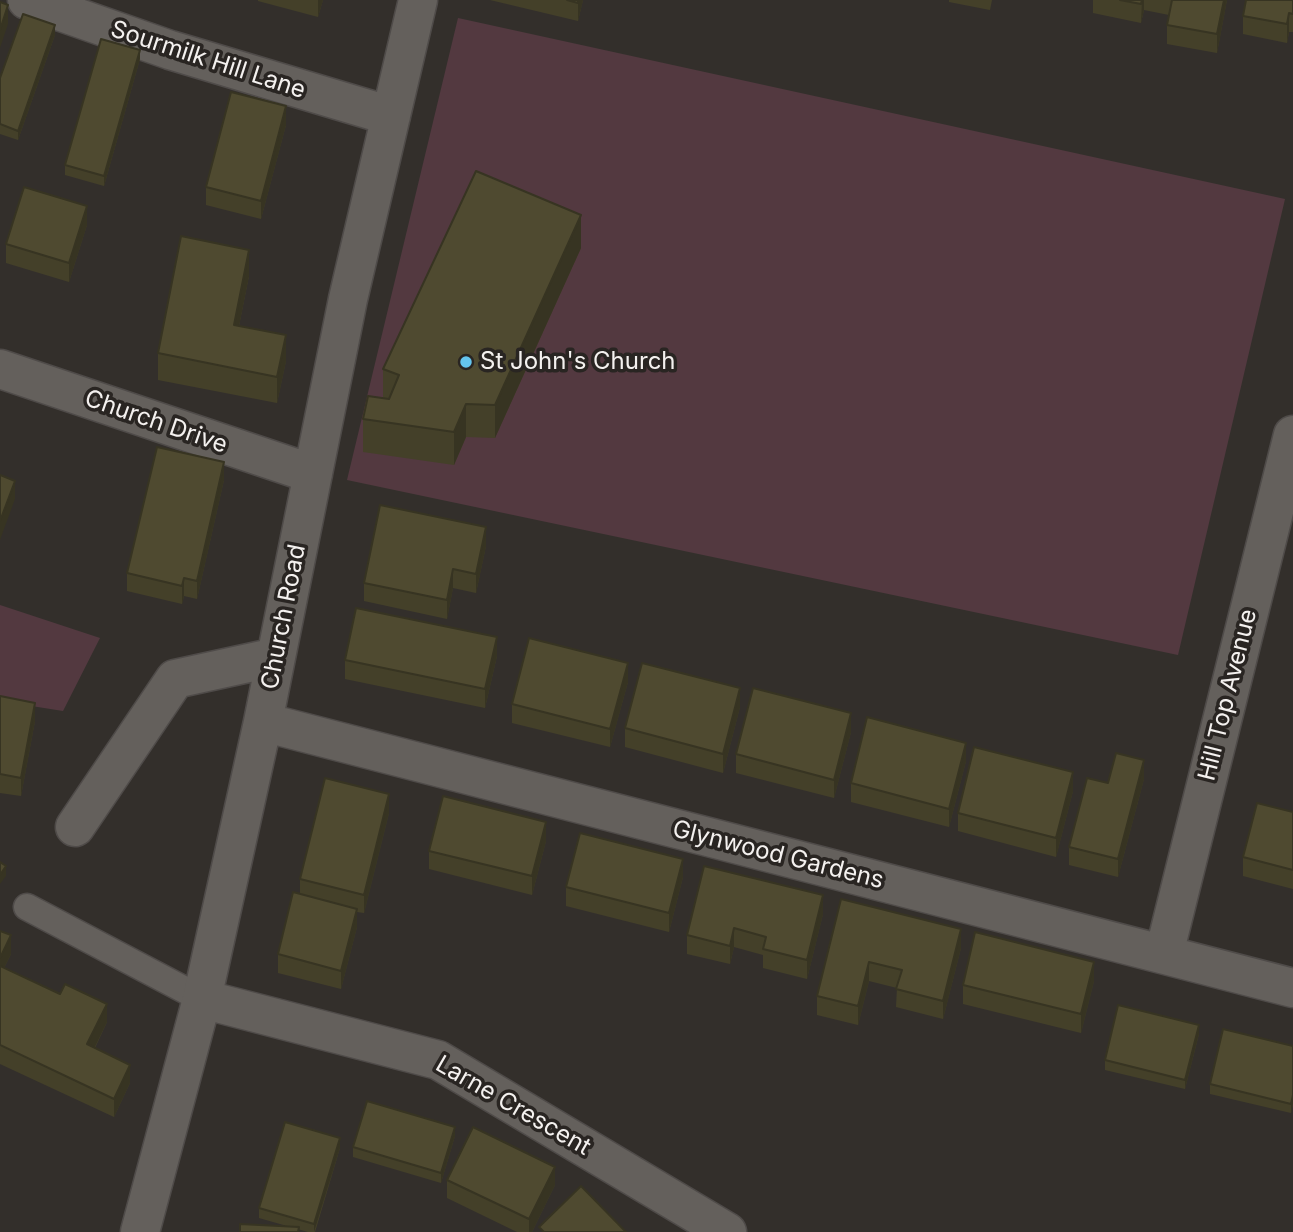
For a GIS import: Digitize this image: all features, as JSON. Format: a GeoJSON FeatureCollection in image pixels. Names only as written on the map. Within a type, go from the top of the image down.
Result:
{"type":"FeatureCollection","features":[{"type":"Feature","properties":{"kind":"street","name":"Sourmilk Hill Lane"},"geometry":{"type":"LineString","coordinates":[[27,0],[170,50],[391,116]]}},
{"type":"Feature","properties":{"kind":"street","name":"Church Road"},"geometry":{"type":"LineString","coordinates":[[141,1232],[202,999],[276,657],[348,299],[418,0]]}},
{"type":"Feature","properties":{"kind":"street","name":"Church Drive"},"geometry":{"type":"LineString","coordinates":[[0,369],[313,474]]}},
{"type":"Feature","properties":{"kind":"street","name":"Hill Top Avenue"},"geometry":{"type":"LineString","coordinates":[[1164,954],[1293,435]]}},
{"type":"Feature","properties":{"kind":"street"},"geometry":{"type":"LineString","coordinates":[[75,827],[175,679],[276,657]]}},
{"type":"Feature","properties":{"kind":"street","name":"Glynwood Gardens"},"geometry":{"type":"LineString","coordinates":[[262,722],[1293,988]]}},
{"type":"Feature","properties":{"kind":"street","name":"Larne Crescent"},"geometry":{"type":"LineString","coordinates":[[202,999],[438,1060],[727,1232]]}},
{"type":"Feature","properties":{"kind":"lane"},"geometry":{"type":"LineString","coordinates":[[27,906],[202,999]]}},
{"type":"Feature","properties":{"kind":"shaded area"},"geometry":{"type":"Polygon","coordinates":[[[458,18],[1285,199],[1178,655],[347,480],[458,18]]]}},
{"type":"Feature","properties":{"kind":"shaded area"},"geometry":{"type":"Polygon","coordinates":[[[0,605],[100,638],[63,711],[0,701],[0,605]]]}},
{"type":"Feature","properties":{"kind":"building"},"geometry":{"type":"Polygon","coordinates":[[[1120,0],[1142,0],[1141,4],[1120,0]]]}},
{"type":"Feature","properties":{"kind":"building"},"geometry":{"type":"Polygon","coordinates":[[[1172,0],[1224,0],[1217,34],[1167,25],[1172,0]]]}},
{"type":"Feature","properties":{"kind":"building"},"geometry":{"type":"Polygon","coordinates":[[[1246,0],[1293,0],[1293,14],[1289,13],[1287,24],[1243,16],[1246,0]]]}},
{"type":"Feature","properties":{"kind":"building"},"geometry":{"type":"Polygon","coordinates":[[[0,2],[8,5],[0,30],[0,2]]]}},
{"type":"Feature","properties":{"kind":"building"},"geometry":{"type":"Polygon","coordinates":[[[23,14],[55,25],[18,131],[0,124],[0,78],[23,14]]]}},
{"type":"Feature","properties":{"kind":"building"},"geometry":{"type":"Polygon","coordinates":[[[101,39],[140,50],[104,176],[65,165],[101,39]]]}},
{"type":"Feature","properties":{"kind":"building"},"geometry":{"type":"Polygon","coordinates":[[[231,92],[286,106],[261,201],[206,187],[231,92]]]}},
{"type":"Feature","properties":{"kind":"building","name":"St John's Church"},"geometry":{"type":"Polygon","coordinates":[[[476,171],[581,215],[495,405],[466,404],[454,432],[363,419],[368,396],[389,399],[399,375],[383,369],[476,171]]]}},
{"type":"Feature","properties":{"kind":"building"},"geometry":{"type":"Polygon","coordinates":[[[24,187],[87,206],[69,263],[6,244],[24,187]]]}},
{"type":"Feature","properties":{"kind":"building"},"geometry":{"type":"Polygon","coordinates":[[[181,236],[249,250],[234,325],[286,335],[277,377],[158,353],[181,236]]]}},
{"type":"Feature","properties":{"kind":"building"},"geometry":{"type":"Polygon","coordinates":[[[157,447],[224,462],[197,581],[184,578],[182,586],[127,573],[157,447]]]}},
{"type":"Feature","properties":{"kind":"building"},"geometry":{"type":"Polygon","coordinates":[[[0,475],[15,481],[0,521],[0,475]]]}},
{"type":"Feature","properties":{"kind":"building"},"geometry":{"type":"Polygon","coordinates":[[[380,505],[486,527],[476,574],[453,569],[447,600],[364,583],[380,505]]]}},
{"type":"Feature","properties":{"kind":"building"},"geometry":{"type":"Polygon","coordinates":[[[356,608],[497,637],[485,689],[345,660],[356,608]]]}},
{"type":"Feature","properties":{"kind":"building"},"geometry":{"type":"Polygon","coordinates":[[[529,638],[628,663],[610,729],[512,704],[529,638]]]}},
{"type":"Feature","properties":{"kind":"building"},"geometry":{"type":"Polygon","coordinates":[[[642,663],[740,688],[723,754],[625,728],[642,663]]]}},
{"type":"Feature","properties":{"kind":"building"},"geometry":{"type":"Polygon","coordinates":[[[753,688],[851,713],[834,780],[736,754],[753,688]]]}},
{"type":"Feature","properties":{"kind":"building"},"geometry":{"type":"Polygon","coordinates":[[[0,696],[35,703],[21,778],[0,774],[0,696]]]}},
{"type":"Feature","properties":{"kind":"building"},"geometry":{"type":"Polygon","coordinates":[[[867,717],[966,743],[949,809],[851,783],[867,717]]]}},
{"type":"Feature","properties":{"kind":"building"},"geometry":{"type":"Polygon","coordinates":[[[974,747],[1073,772],[1056,838],[958,813],[974,747]]]}},
{"type":"Feature","properties":{"kind":"building"},"geometry":{"type":"Polygon","coordinates":[[[1116,753],[1144,760],[1118,859],[1069,847],[1087,778],[1108,783],[1116,753]]]}},
{"type":"Feature","properties":{"kind":"building"},"geometry":{"type":"Polygon","coordinates":[[[325,778],[389,794],[364,895],[300,879],[325,778]]]}},
{"type":"Feature","properties":{"kind":"building"},"geometry":{"type":"Polygon","coordinates":[[[443,796],[546,822],[532,876],[429,851],[443,796]]]}},
{"type":"Feature","properties":{"kind":"building"},"geometry":{"type":"Polygon","coordinates":[[[1257,803],[1293,812],[1293,870],[1243,857],[1257,803]]]}},
{"type":"Feature","properties":{"kind":"building"},"geometry":{"type":"Polygon","coordinates":[[[580,833],[683,859],[669,913],[566,887],[580,833]]]}},
{"type":"Feature","properties":{"kind":"building"},"geometry":{"type":"Polygon","coordinates":[[[0,862],[6,866],[0,875],[0,862]]]}},
{"type":"Feature","properties":{"kind":"building"},"geometry":{"type":"Polygon","coordinates":[[[704,866],[823,895],[807,960],[763,949],[766,937],[734,928],[730,946],[687,935],[704,866]]]}},
{"type":"Feature","properties":{"kind":"building"},"geometry":{"type":"Polygon","coordinates":[[[293,892],[357,909],[341,971],[278,954],[293,892]]]}},
{"type":"Feature","properties":{"kind":"building"},"geometry":{"type":"Polygon","coordinates":[[[841,899],[961,929],[943,1001],[896,989],[902,970],[869,962],[858,1006],[817,996],[841,899]]]}},
{"type":"Feature","properties":{"kind":"building"},"geometry":{"type":"Polygon","coordinates":[[[0,931],[11,935],[0,958],[0,931]]]}},
{"type":"Feature","properties":{"kind":"building"},"geometry":{"type":"Polygon","coordinates":[[[975,932],[1094,962],[1081,1014],[963,985],[975,932]]]}},
{"type":"Feature","properties":{"kind":"building"},"geometry":{"type":"Polygon","coordinates":[[[0,966],[60,994],[65,984],[107,1004],[87,1044],[130,1065],[114,1099],[0,1045],[0,966]]]}},
{"type":"Feature","properties":{"kind":"building"},"geometry":{"type":"Polygon","coordinates":[[[1118,1005],[1199,1025],[1185,1080],[1105,1060],[1118,1005]]]}},
{"type":"Feature","properties":{"kind":"building"},"geometry":{"type":"Polygon","coordinates":[[[1223,1029],[1293,1046],[1291,1104],[1210,1084],[1223,1029]]]}},
{"type":"Feature","properties":{"kind":"building"},"geometry":{"type":"Polygon","coordinates":[[[367,1101],[455,1127],[441,1173],[353,1147],[367,1101]]]}},
{"type":"Feature","properties":{"kind":"building"},"geometry":{"type":"Polygon","coordinates":[[[285,1122],[340,1138],[314,1224],[259,1208],[285,1122]]]}},
{"type":"Feature","properties":{"kind":"building"},"geometry":{"type":"Polygon","coordinates":[[[473,1127],[555,1167],[529,1219],[447,1180],[473,1127]]]}},
{"type":"Feature","properties":{"kind":"building"},"geometry":{"type":"Polygon","coordinates":[[[581,1186],[626,1232],[544,1232],[539,1227],[581,1186]]]}},
{"type":"Feature","properties":{"kind":"building"},"geometry":{"type":"Polygon","coordinates":[[[240,1224],[299,1227],[298,1232],[240,1232],[240,1224]]]}},
{"type":"Feature","properties":{"kind":"place","name":"St John's Church"},"geometry":{"type":"Point","coordinates":[466,362]}}]}
